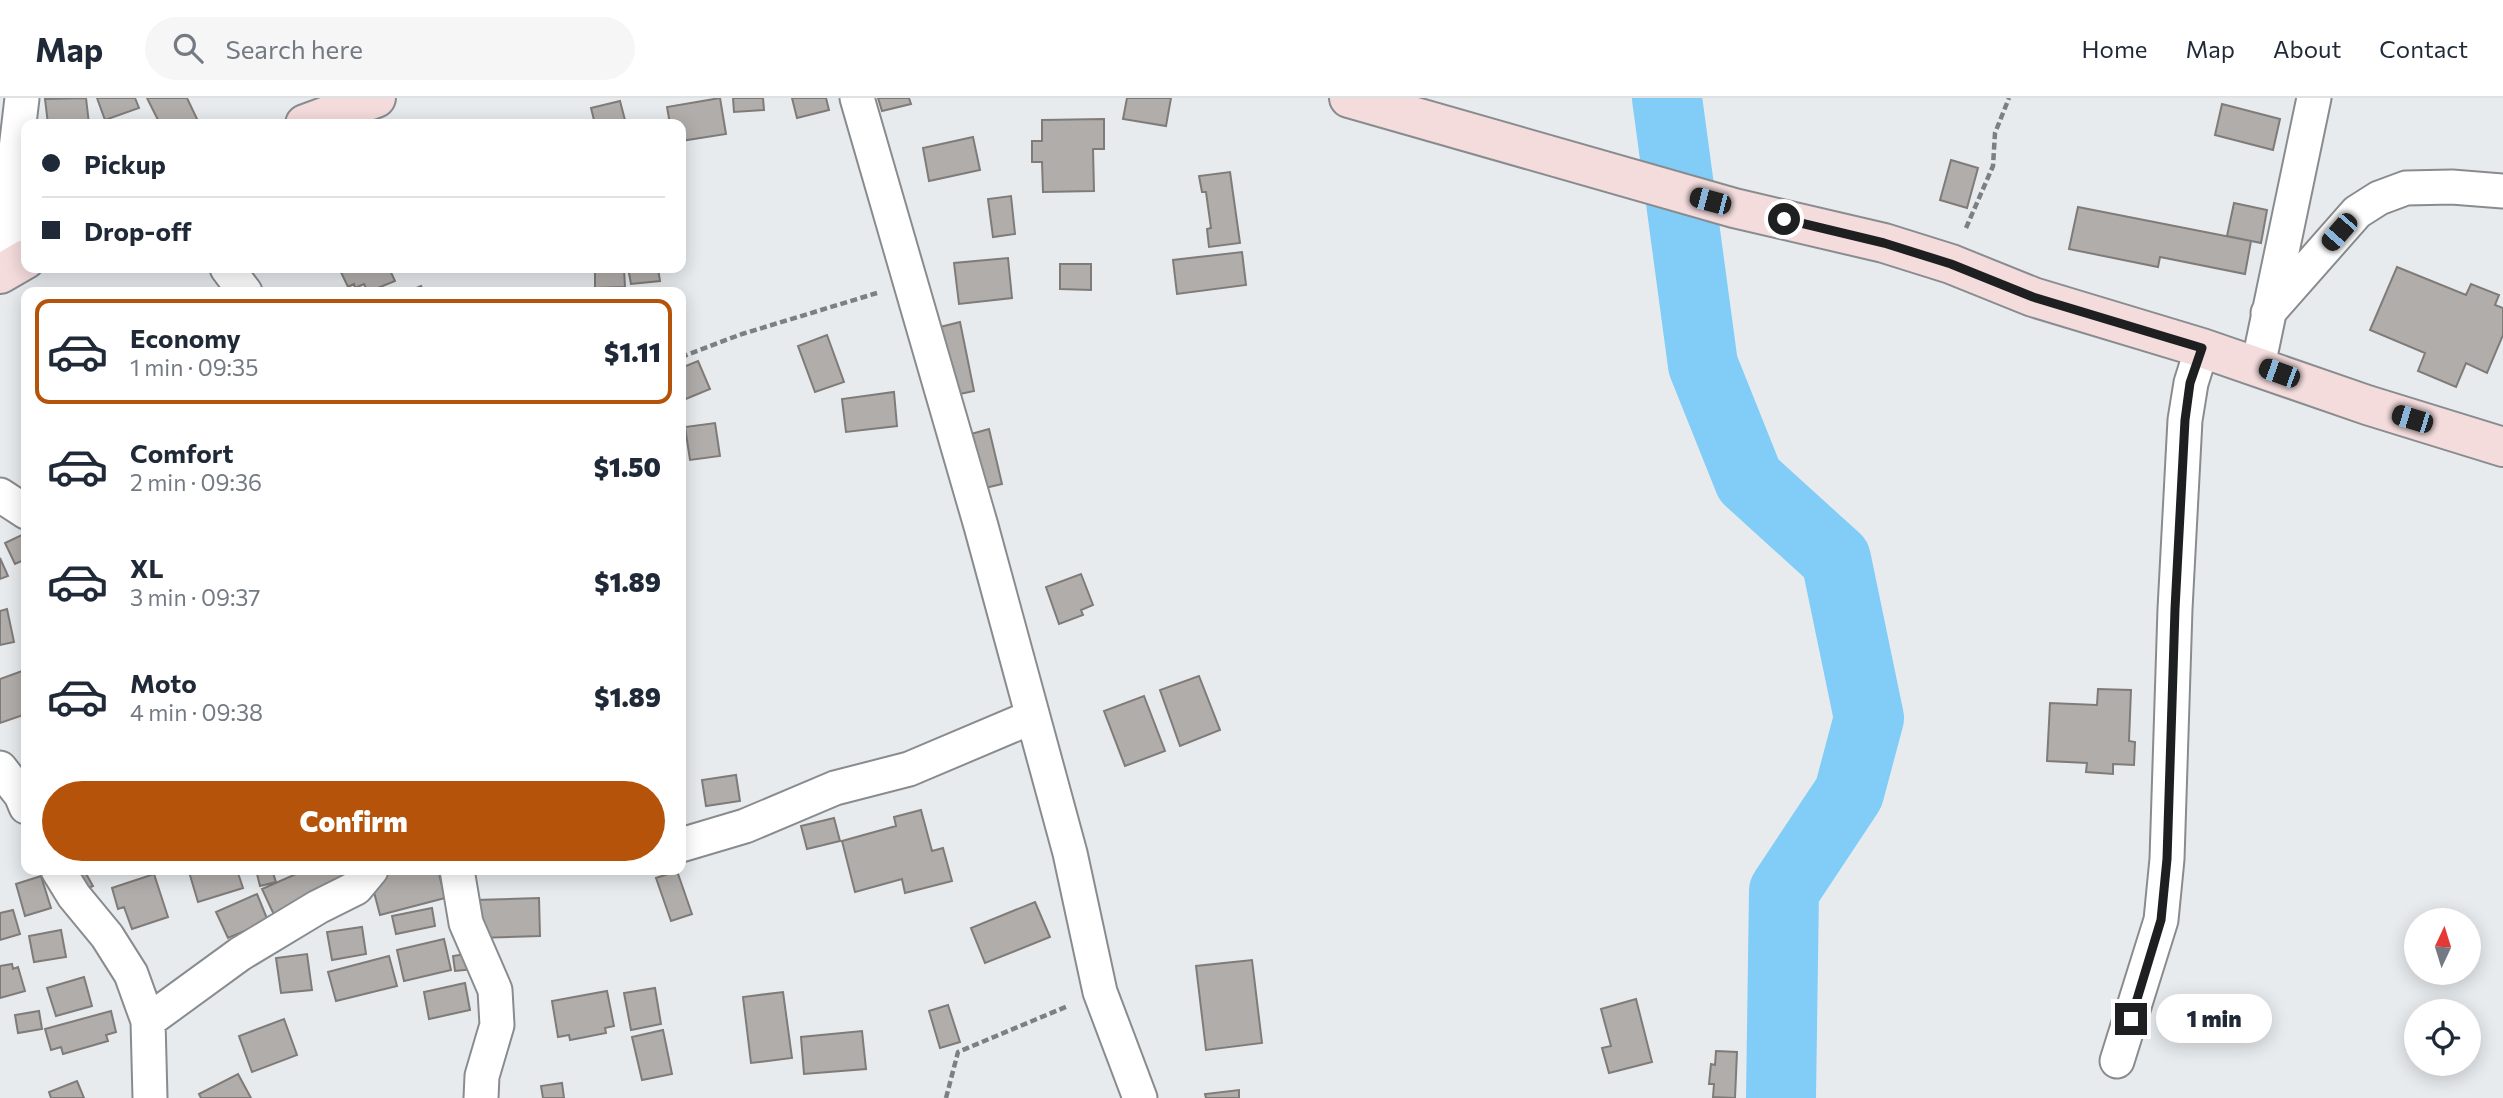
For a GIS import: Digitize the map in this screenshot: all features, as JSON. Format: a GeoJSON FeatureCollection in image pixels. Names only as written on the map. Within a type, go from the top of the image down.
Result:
{"type":"FeatureCollection","features":[{"type":"Feature","properties":{"kind":"street"},"geometry":{"type":"LineString","coordinates":[[12,267],[8,217],[22,98]]}},
{"type":"Feature","properties":{"kind":"street"},"geometry":{"type":"LineString","coordinates":[[318,119],[376,98]]}},
{"type":"Feature","properties":{"kind":"street"},"geometry":{"type":"LineString","coordinates":[[857,98],[981,526],[1070,853],[1100,992],[1140,1098]]}},
{"type":"Feature","properties":{"kind":"street"},"geometry":{"type":"LineString","coordinates":[[1349,98],[1734,208],[1884,243],[1951,264],[2033,297],[2202,348],[2367,405],[2503,447]]}},
{"type":"Feature","properties":{"kind":"street"},"geometry":{"type":"LineString","coordinates":[[2258,366],[2311,114],[2338,98]]}},
{"type":"Feature","properties":{"kind":"street"},"geometry":{"type":"LineString","coordinates":[[2268,313],[2357,212],[2379,198],[2406,188],[2452,187],[2503,191]]}},
{"type":"Feature","properties":{"kind":"street"},"geometry":{"type":"LineString","coordinates":[[2118,1061],[2161,920],[2167,859],[2175,609],[2185,420],[2190,383],[2202,348]]}},
{"type":"Feature","properties":{"kind":"street"},"geometry":{"type":"LineString","coordinates":[[0,495],[21,509]]}},
{"type":"Feature","properties":{"kind":"street"},"geometry":{"type":"LineString","coordinates":[[686,844],[746,826],[835,788],[909,769],[1032,717]]}},
{"type":"Feature","properties":{"kind":"street"},"geometry":{"type":"LineString","coordinates":[[0,768],[21,795]]}},
{"type":"Feature","properties":{"kind":"street"},"geometry":{"type":"LineString","coordinates":[[61,875],[74,896],[107,936],[131,974],[148,1021],[150,1098]]}},
{"type":"Feature","properties":{"kind":"street"},"geometry":{"type":"LineString","coordinates":[[148,1021],[240,954],[318,907],[356,888],[367,875]]}},
{"type":"Feature","properties":{"kind":"street"},"geometry":{"type":"LineString","coordinates":[[458,875],[466,923],[495,990],[497,1025],[482,1076],[481,1098]]}},
{"type":"Feature","properties":{"kind":"path"},"geometry":{"type":"LineString","coordinates":[[1951,264],[1993,166],[1995,133],[2009,98]]}},
{"type":"Feature","properties":{"kind":"path"},"geometry":{"type":"LineString","coordinates":[[686,355],[742,334],[872,296],[908,276]]}},
{"type":"Feature","properties":{"kind":"path"},"geometry":{"type":"LineString","coordinates":[[946,1098],[958,1052],[1100,992]]}},
{"type":"Feature","properties":{"kind":"building"},"geometry":{"type":"Polygon","coordinates":[[[86,98],[88,119],[47,119],[45,99],[86,98]]]}},
{"type":"Feature","properties":{"kind":"building"},"geometry":{"type":"Polygon","coordinates":[[[97,98],[135,98],[139,108],[105,119],[97,98]]]}},
{"type":"Feature","properties":{"kind":"building"},"geometry":{"type":"Polygon","coordinates":[[[147,98],[187,98],[197,119],[158,119],[147,98]]]}},
{"type":"Feature","properties":{"kind":"building"},"geometry":{"type":"Polygon","coordinates":[[[720,98],[726,134],[686,140],[686,119],[669,119],[667,107],[720,98]]]}},
{"type":"Feature","properties":{"kind":"building"},"geometry":{"type":"Polygon","coordinates":[[[733,98],[763,98],[764,110],[734,112],[733,98]]]}},
{"type":"Feature","properties":{"kind":"building"},"geometry":{"type":"Polygon","coordinates":[[[792,98],[826,98],[829,110],[797,118],[792,98]]]}},
{"type":"Feature","properties":{"kind":"building"},"geometry":{"type":"Polygon","coordinates":[[[878,98],[909,98],[911,104],[882,111],[878,98]]]}},
{"type":"Feature","properties":{"kind":"building"},"geometry":{"type":"Polygon","coordinates":[[[1127,98],[1171,98],[1166,126],[1123,119],[1127,98]]]}},
{"type":"Feature","properties":{"kind":"building"},"geometry":{"type":"Polygon","coordinates":[[[620,101],[625,119],[594,119],[591,108],[620,101]]]}},
{"type":"Feature","properties":{"kind":"building"},"geometry":{"type":"Polygon","coordinates":[[[2222,104],[2280,119],[2273,150],[2215,135],[2222,104]]]}},
{"type":"Feature","properties":{"kind":"building"},"geometry":{"type":"Polygon","coordinates":[[[1104,119],[1104,149],[1093,149],[1094,191],[1043,192],[1042,162],[1032,162],[1032,141],[1042,141],[1042,120],[1104,119]]]}},
{"type":"Feature","properties":{"kind":"building"},"geometry":{"type":"Polygon","coordinates":[[[973,137],[980,170],[929,181],[923,148],[973,137]]]}},
{"type":"Feature","properties":{"kind":"building"},"geometry":{"type":"Polygon","coordinates":[[[1951,160],[1978,168],[1967,208],[1940,200],[1951,160]]]}},
{"type":"Feature","properties":{"kind":"building"},"geometry":{"type":"Polygon","coordinates":[[[1230,172],[1240,243],[1209,247],[1207,229],[1211,228],[1206,192],[1202,192],[1199,176],[1230,172]]]}},
{"type":"Feature","properties":{"kind":"building"},"geometry":{"type":"Polygon","coordinates":[[[1011,196],[1015,234],[993,237],[988,199],[1011,196]]]}},
{"type":"Feature","properties":{"kind":"building"},"geometry":{"type":"Polygon","coordinates":[[[2234,203],[2267,210],[2261,243],[2227,236],[2234,203]]]}},
{"type":"Feature","properties":{"kind":"building"},"geometry":{"type":"Polygon","coordinates":[[[2078,207],[2251,241],[2245,274],[2160,257],[2158,267],[2069,249],[2078,207]]]}},
{"type":"Feature","properties":{"kind":"building"},"geometry":{"type":"Polygon","coordinates":[[[1242,252],[1246,285],[1177,294],[1173,260],[1242,252]]]}},
{"type":"Feature","properties":{"kind":"building"},"geometry":{"type":"Polygon","coordinates":[[[1008,258],[1012,298],[959,304],[954,263],[1008,258]]]}},
{"type":"Feature","properties":{"kind":"building"},"geometry":{"type":"Polygon","coordinates":[[[1060,264],[1091,264],[1091,290],[1060,289],[1060,264]]]}},
{"type":"Feature","properties":{"kind":"building"},"geometry":{"type":"Polygon","coordinates":[[[2397,267],[2466,295],[2471,284],[2499,295],[2495,305],[2503,308],[2503,335],[2487,373],[2466,363],[2456,387],[2418,371],[2425,353],[2370,330],[2397,267]]]}},
{"type":"Feature","properties":{"kind":"building"},"geometry":{"type":"Polygon","coordinates":[[[341,273],[391,273],[395,281],[380,287],[366,287],[364,284],[355,287],[354,284],[348,287],[341,273]]]}},
{"type":"Feature","properties":{"kind":"building"},"geometry":{"type":"Polygon","coordinates":[[[595,273],[624,273],[625,287],[595,287],[595,273]]]}},
{"type":"Feature","properties":{"kind":"building"},"geometry":{"type":"Polygon","coordinates":[[[629,273],[659,273],[660,281],[631,284],[629,273]]]}},
{"type":"Feature","properties":{"kind":"building"},"geometry":{"type":"Polygon","coordinates":[[[960,322],[974,391],[955,395],[940,327],[960,322]]]}},
{"type":"Feature","properties":{"kind":"building"},"geometry":{"type":"Polygon","coordinates":[[[827,335],[844,382],[815,392],[798,346],[827,335]]]}},
{"type":"Feature","properties":{"kind":"building"},"geometry":{"type":"Polygon","coordinates":[[[698,361],[710,389],[686,399],[686,366],[698,361]]]}},
{"type":"Feature","properties":{"kind":"building"},"geometry":{"type":"Polygon","coordinates":[[[894,392],[897,426],[846,432],[842,399],[894,392]]]}},
{"type":"Feature","properties":{"kind":"building"},"geometry":{"type":"Polygon","coordinates":[[[715,423],[720,456],[690,460],[686,427],[715,423]]]}},
{"type":"Feature","properties":{"kind":"building"},"geometry":{"type":"Polygon","coordinates":[[[989,429],[1002,484],[985,488],[971,434],[989,429]]]}},
{"type":"Feature","properties":{"kind":"building"},"geometry":{"type":"Polygon","coordinates":[[[21,535],[21,561],[15,564],[5,543],[21,535]]]}},
{"type":"Feature","properties":{"kind":"building"},"geometry":{"type":"Polygon","coordinates":[[[0,558],[8,576],[0,579],[0,558]]]}},
{"type":"Feature","properties":{"kind":"building"},"geometry":{"type":"Polygon","coordinates":[[[1081,574],[1093,605],[1081,610],[1083,615],[1059,624],[1046,587],[1081,574]]]}},
{"type":"Feature","properties":{"kind":"building"},"geometry":{"type":"Polygon","coordinates":[[[7,609],[14,642],[0,645],[0,611],[7,609]]]}},
{"type":"Feature","properties":{"kind":"building"},"geometry":{"type":"Polygon","coordinates":[[[21,671],[21,716],[0,723],[0,679],[21,671]]]}},
{"type":"Feature","properties":{"kind":"building"},"geometry":{"type":"Polygon","coordinates":[[[1199,676],[1220,730],[1180,746],[1160,690],[1199,676]]]}},
{"type":"Feature","properties":{"kind":"building"},"geometry":{"type":"Polygon","coordinates":[[[2098,689],[2131,690],[2129,741],[2135,742],[2134,765],[2113,764],[2113,774],[2086,772],[2087,763],[2047,761],[2050,703],[2097,705],[2098,689]]]}},
{"type":"Feature","properties":{"kind":"building"},"geometry":{"type":"Polygon","coordinates":[[[1144,696],[1165,751],[1125,766],[1104,711],[1144,696]]]}},
{"type":"Feature","properties":{"kind":"building"},"geometry":{"type":"Polygon","coordinates":[[[736,775],[740,801],[706,806],[702,780],[736,775]]]}},
{"type":"Feature","properties":{"kind":"building"},"geometry":{"type":"Polygon","coordinates":[[[921,810],[932,851],[943,848],[952,881],[905,893],[902,879],[855,892],[842,841],[896,826],[894,817],[921,810]]]}},
{"type":"Feature","properties":{"kind":"building"},"geometry":{"type":"Polygon","coordinates":[[[834,818],[840,841],[807,849],[801,826],[834,818]]]}},
{"type":"Feature","properties":{"kind":"building"},"geometry":{"type":"Polygon","coordinates":[[[87,875],[93,886],[84,890],[77,876],[87,875]]]}},
{"type":"Feature","properties":{"kind":"building"},"geometry":{"type":"Polygon","coordinates":[[[154,875],[168,917],[132,929],[124,907],[118,909],[112,888],[154,875]]]}},
{"type":"Feature","properties":{"kind":"building"},"geometry":{"type":"Polygon","coordinates":[[[190,875],[239,875],[243,888],[198,902],[190,875]]]}},
{"type":"Feature","properties":{"kind":"building"},"geometry":{"type":"Polygon","coordinates":[[[257,875],[274,875],[276,882],[260,886],[257,875]]]}},
{"type":"Feature","properties":{"kind":"building"},"geometry":{"type":"Polygon","coordinates":[[[294,875],[356,875],[358,879],[275,917],[262,889],[294,875]]]}},
{"type":"Feature","properties":{"kind":"building"},"geometry":{"type":"Polygon","coordinates":[[[439,875],[445,898],[380,915],[370,877],[439,875]]]}},
{"type":"Feature","properties":{"kind":"building"},"geometry":{"type":"Polygon","coordinates":[[[678,875],[692,914],[671,921],[656,878],[678,875]]]}},
{"type":"Feature","properties":{"kind":"building"},"geometry":{"type":"Polygon","coordinates":[[[41,876],[51,908],[25,916],[16,884],[41,876]]]}},
{"type":"Feature","properties":{"kind":"building"},"geometry":{"type":"Polygon","coordinates":[[[257,894],[268,921],[228,938],[216,912],[257,894]]]}},
{"type":"Feature","properties":{"kind":"building"},"geometry":{"type":"Polygon","coordinates":[[[539,898],[540,936],[477,938],[475,900],[539,898]]]}},
{"type":"Feature","properties":{"kind":"building"},"geometry":{"type":"Polygon","coordinates":[[[1035,902],[1050,937],[985,963],[971,928],[1035,902]]]}},
{"type":"Feature","properties":{"kind":"building"},"geometry":{"type":"Polygon","coordinates":[[[432,908],[435,926],[396,934],[392,916],[432,908]]]}},
{"type":"Feature","properties":{"kind":"building"},"geometry":{"type":"Polygon","coordinates":[[[13,910],[20,934],[0,940],[0,913],[13,910]]]}},
{"type":"Feature","properties":{"kind":"building"},"geometry":{"type":"Polygon","coordinates":[[[362,927],[366,954],[332,960],[327,932],[362,927]]]}},
{"type":"Feature","properties":{"kind":"building"},"geometry":{"type":"Polygon","coordinates":[[[61,930],[66,957],[34,962],[29,936],[61,930]]]}},
{"type":"Feature","properties":{"kind":"building"},"geometry":{"type":"Polygon","coordinates":[[[444,939],[451,970],[404,981],[397,950],[444,939]]]}},
{"type":"Feature","properties":{"kind":"building"},"geometry":{"type":"Polygon","coordinates":[[[472,953],[474,969],[455,971],[453,956],[472,953]]]}},
{"type":"Feature","properties":{"kind":"building"},"geometry":{"type":"Polygon","coordinates":[[[307,954],[312,990],[281,993],[276,958],[307,954]]]}},
{"type":"Feature","properties":{"kind":"building"},"geometry":{"type":"Polygon","coordinates":[[[389,956],[397,986],[336,1001],[328,972],[389,956]]]}},
{"type":"Feature","properties":{"kind":"building"},"geometry":{"type":"Polygon","coordinates":[[[1252,960],[1262,1043],[1206,1050],[1196,966],[1252,960]]]}},
{"type":"Feature","properties":{"kind":"building"},"geometry":{"type":"Polygon","coordinates":[[[12,964],[13,969],[18,967],[25,991],[0,998],[0,966],[12,964]]]}},
{"type":"Feature","properties":{"kind":"building"},"geometry":{"type":"Polygon","coordinates":[[[84,977],[92,1006],[56,1016],[47,988],[84,977]]]}},
{"type":"Feature","properties":{"kind":"building"},"geometry":{"type":"Polygon","coordinates":[[[465,983],[470,1010],[429,1019],[424,992],[465,983]]]}},
{"type":"Feature","properties":{"kind":"building"},"geometry":{"type":"Polygon","coordinates":[[[655,988],[661,1024],[631,1030],[624,993],[655,988]]]}},
{"type":"Feature","properties":{"kind":"building"},"geometry":{"type":"Polygon","coordinates":[[[607,991],[614,1026],[605,1028],[606,1033],[570,1040],[569,1035],[558,1037],[552,1001],[607,991]]]}},
{"type":"Feature","properties":{"kind":"building"},"geometry":{"type":"Polygon","coordinates":[[[783,992],[792,1058],[751,1063],[743,997],[783,992]]]}},
{"type":"Feature","properties":{"kind":"building"},"geometry":{"type":"Polygon","coordinates":[[[1636,999],[1652,1062],[1609,1073],[1602,1048],[1611,1046],[1601,1009],[1636,999]]]}},
{"type":"Feature","properties":{"kind":"building"},"geometry":{"type":"Polygon","coordinates":[[[948,1005],[960,1042],[940,1048],[929,1011],[948,1005]]]}},
{"type":"Feature","properties":{"kind":"building"},"geometry":{"type":"Polygon","coordinates":[[[39,1011],[42,1029],[18,1033],[15,1015],[39,1011]]]}},
{"type":"Feature","properties":{"kind":"building"},"geometry":{"type":"Polygon","coordinates":[[[111,1011],[116,1032],[106,1035],[108,1041],[63,1054],[61,1047],[51,1050],[45,1029],[111,1011]]]}},
{"type":"Feature","properties":{"kind":"building"},"geometry":{"type":"Polygon","coordinates":[[[284,1019],[297,1055],[252,1072],[239,1036],[284,1019]]]}},
{"type":"Feature","properties":{"kind":"building"},"geometry":{"type":"Polygon","coordinates":[[[663,1030],[672,1074],[642,1080],[632,1037],[663,1030]]]}},
{"type":"Feature","properties":{"kind":"building"},"geometry":{"type":"Polygon","coordinates":[[[862,1031],[866,1069],[804,1074],[801,1037],[862,1031]]]}},
{"type":"Feature","properties":{"kind":"building"},"geometry":{"type":"Polygon","coordinates":[[[1716,1051],[1737,1052],[1735,1098],[1713,1097],[1714,1084],[1709,1084],[1711,1064],[1715,1065],[1716,1051]]]}},
{"type":"Feature","properties":{"kind":"building"},"geometry":{"type":"Polygon","coordinates":[[[238,1074],[251,1098],[201,1098],[199,1094],[238,1074]]]}},
{"type":"Feature","properties":{"kind":"building"},"geometry":{"type":"Polygon","coordinates":[[[77,1081],[84,1098],[51,1098],[49,1092],[77,1081]]]}},
{"type":"Feature","properties":{"kind":"building"},"geometry":{"type":"Polygon","coordinates":[[[562,1083],[564,1098],[543,1098],[541,1086],[562,1083]]]}},
{"type":"Feature","properties":{"kind":"building"},"geometry":{"type":"Polygon","coordinates":[[[1239,1090],[1239,1098],[1206,1098],[1205,1094],[1239,1090]]]}},
{"type":"Feature","properties":{"kind":"waterway"},"geometry":{"type":"LineString","coordinates":[[1667,98],[1703,365],[1749,480],[1836,559],[1869,718],[1849,793],[1784,891],[1781,1098]]}},
{"type":"Feature","properties":{"kind":"route"},"geometry":{"type":"LineString","coordinates":[[1784,219],[1884,243],[1951,264],[2033,297],[2202,348],[2190,383],[2185,420],[2175,609],[2167,859],[2161,920],[2131,1019]]}}]}
